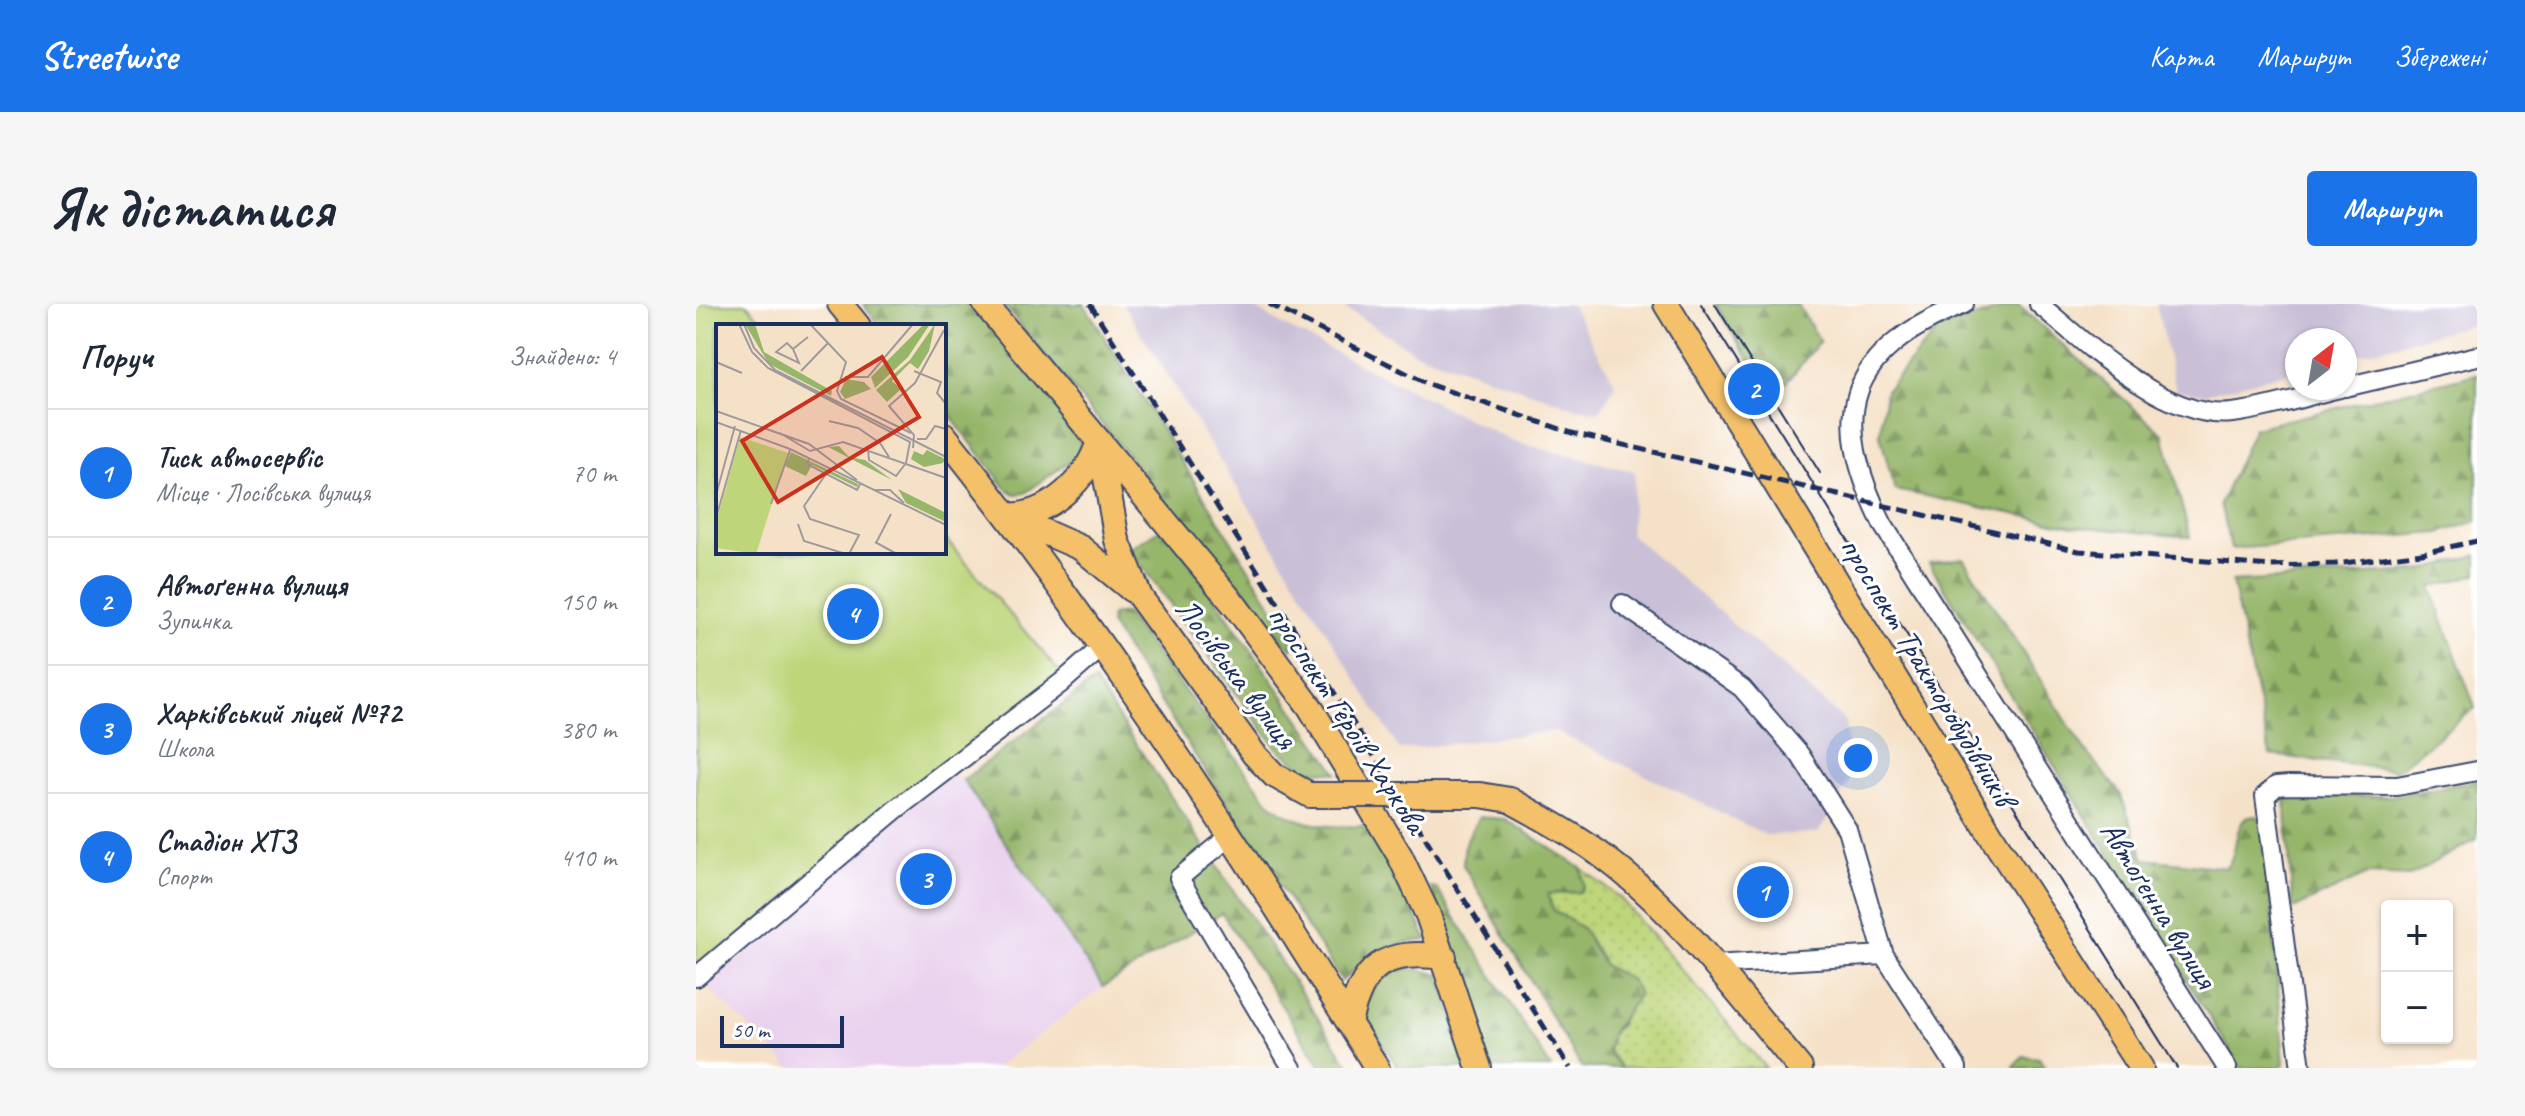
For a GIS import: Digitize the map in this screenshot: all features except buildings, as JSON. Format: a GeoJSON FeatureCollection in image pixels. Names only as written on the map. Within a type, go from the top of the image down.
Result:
{"type":"FeatureCollection","features":[{"type":"Feature","properties":{"kind":"main road"},"geometry":{"type":"LineString","coordinates":[[840,304],[856,324]]}},
{"type":"Feature","properties":{"kind":"main road","name":"проспект Героїв Харкова"},"geometry":{"type":"LineString","coordinates":[[985,304],[1237,608],[1310,707],[1400,856],[1444,957],[1479,1068]]}},
{"type":"Feature","properties":{"kind":"main road","name":"проспект Тракторобудівників"},"geometry":{"type":"LineString","coordinates":[[1666,304],[1994,840],[2141,1068]]}},
{"type":"Feature","properties":{"kind":"main road"},"geometry":{"type":"LineString","coordinates":[[946,438],[1008,516],[1102,647],[1229,837],[1377,1068]]}},
{"type":"Feature","properties":{"kind":"main road"},"geometry":{"type":"LineString","coordinates":[[1008,516],[1027,515],[1058,498],[1086,472],[1099,441]]}},
{"type":"Feature","properties":{"kind":"main road"},"geometry":{"type":"LineString","coordinates":[[1099,441],[1117,540],[1140,597]]}},
{"type":"Feature","properties":{"kind":"main road"},"geometry":{"type":"LineString","coordinates":[[1008,516],[1081,548],[1140,597]]}},
{"type":"Feature","properties":{"kind":"main road","name":"Лосівська вулиця"},"geometry":{"type":"LineString","coordinates":[[1140,597],[1254,754],[1274,775],[1310,795],[1480,795],[1510,800],[1562,828],[1611,862],[1713,965],[1800,1068]]}},
{"type":"Feature","properties":{"kind":"main road"},"geometry":{"type":"LineString","coordinates":[[1349,1023],[1359,988],[1369,972],[1382,961],[1409,954],[1444,957]]}},
{"type":"Feature","properties":{"kind":"street","name":"Автоґенна вулиця"},"geometry":{"type":"LineString","coordinates":[[1964,304],[1920,324],[1901,338],[1870,368],[1859,385],[1851,425],[1863,481],[1883,525],[2227,1068]]}},
{"type":"Feature","properties":{"kind":"street"},"geometry":{"type":"LineString","coordinates":[[2039,304],[2138,381],[2187,408],[2230,414],[2288,400]]}},
{"type":"Feature","properties":{"kind":"street"},"geometry":{"type":"LineString","coordinates":[[2357,384],[2477,356]]}},
{"type":"Feature","properties":{"kind":"street"},"geometry":{"type":"LineString","coordinates":[[1622,604],[1742,688],[1800,755],[1847,829],[1884,955],[1957,1068]]}},
{"type":"Feature","properties":{"kind":"street"},"geometry":{"type":"LineString","coordinates":[[696,977],[895,810],[1061,683],[1102,647]]}},
{"type":"Feature","properties":{"kind":"street"},"geometry":{"type":"LineString","coordinates":[[2301,1068],[2265,796],[2276,786],[2397,786],[2477,771]]}},
{"type":"Feature","properties":{"kind":"street"},"geometry":{"type":"LineString","coordinates":[[1229,837],[1179,878],[1292,1068]]}},
{"type":"Feature","properties":{"kind":"street"},"geometry":{"type":"LineString","coordinates":[[1713,965],[1884,955]]}},
{"type":"Feature","properties":{"kind":"shaded area"},"geometry":{"type":"Polygon","coordinates":[[[1123,304],[1249,304],[1284,326],[1511,441],[1635,472],[1630,534],[1845,721],[1851,779],[1818,833],[1766,835],[1555,731],[1400,750],[1123,304]]]}},
{"type":"Feature","properties":{"kind":"shaded area"},"geometry":{"type":"Polygon","coordinates":[[[1339,304],[1571,304],[1616,385],[1599,412],[1573,407],[1414,352],[1339,304]]]}},
{"type":"Feature","properties":{"kind":"shaded area"},"geometry":{"type":"Polygon","coordinates":[[[2156,304],[2477,304],[2477,323],[2357,355],[2357,328],[2285,328],[2285,373],[2206,394],[2176,390],[2156,304]]]}},
{"type":"Feature","properties":{"kind":"shaded area"},"geometry":{"type":"Polygon","coordinates":[[[946,777],[963,780],[1103,987],[995,1068],[791,1068],[699,979],[946,777]]]}},
{"type":"Feature","properties":{"kind":"green space"},"geometry":{"type":"Polygon","coordinates":[[[696,304],[747,304],[764,324],[716,324],[716,554],[946,554],[946,539],[1063,676],[696,973],[696,304]]]}},
{"type":"Feature","properties":{"kind":"green space"},"geometry":{"type":"Polygon","coordinates":[[[863,304],[974,304],[1083,435],[1080,454],[1025,493],[1015,494],[1006,488],[946,411],[946,324],[878,324],[863,304]]]}},
{"type":"Feature","properties":{"kind":"green space"},"geometry":{"type":"Polygon","coordinates":[[[1003,304],[1084,304],[1293,640],[1292,649],[1273,632],[1003,304]]]}},
{"type":"Feature","properties":{"kind":"green space"},"geometry":{"type":"Polygon","coordinates":[[[1715,304],[1797,304],[1820,341],[1786,383],[1756,371],[1715,304]]]}},
{"type":"Feature","properties":{"kind":"green space"},"geometry":{"type":"Polygon","coordinates":[[[2017,304],[2163,434],[2190,537],[2074,526],[1895,490],[1880,435],[1886,390],[1938,329],[2017,304]]]}},
{"type":"Feature","properties":{"kind":"green space"},"geometry":{"type":"Polygon","coordinates":[[[2477,374],[2477,521],[2439,533],[2231,549],[2220,504],[2254,428],[2477,374]]]}},
{"type":"Feature","properties":{"kind":"green space"},"geometry":{"type":"Polygon","coordinates":[[[1165,527],[1337,773],[1306,770],[1277,748],[1129,549],[1165,527]]]}},
{"type":"Feature","properties":{"kind":"green space"},"geometry":{"type":"Polygon","coordinates":[[[2477,555],[2477,574],[2431,587],[2475,708],[2397,770],[2270,755],[2232,582],[2419,571],[2477,555]]]}},
{"type":"Feature","properties":{"kind":"green space"},"geometry":{"type":"Polygon","coordinates":[[[1963,558],[2086,752],[2120,793],[2144,859],[2226,868],[2246,817],[2257,816],[2265,825],[2284,1064],[2278,1068],[2241,1068],[1929,563],[1963,558]]]}},
{"type":"Feature","properties":{"kind":"green space"},"geometry":{"type":"Polygon","coordinates":[[[1125,613],[1270,803],[1292,817],[1316,824],[1367,826],[1390,860],[1427,940],[1380,952],[1342,981],[1110,624],[1112,615],[1125,613]]]}},
{"type":"Feature","properties":{"kind":"green space"},"geometry":{"type":"Polygon","coordinates":[[[1094,681],[1351,1068],[1322,1068],[1222,913],[1103,987],[963,780],[1094,681]]]}},
{"type":"Feature","properties":{"kind":"green space"},"geometry":{"type":"Polygon","coordinates":[[[2477,781],[2477,839],[2410,876],[2367,874],[2293,909],[2285,796],[2392,796],[2477,781]]]}},
{"type":"Feature","properties":{"kind":"green space"},"geometry":{"type":"Polygon","coordinates":[[[1479,817],[1505,819],[1581,868],[1584,885],[1580,892],[1548,894],[1553,910],[1582,928],[1604,965],[1631,980],[1639,994],[1612,1033],[1608,1050],[1621,1068],[1582,1068],[1463,865],[1465,843],[1479,817]]]}},
{"type":"Feature","properties":{"kind":"green space"},"geometry":{"type":"Polygon","coordinates":[[[1581,868],[1620,898],[1766,1068],[1621,1068],[1608,1050],[1612,1033],[1621,1024],[1604,965],[1582,928],[1553,910],[1548,894],[1580,892],[1584,885],[1581,868]]]}},
{"type":"Feature","properties":{"kind":"green space"},"geometry":{"type":"Polygon","coordinates":[[[1431,887],[1437,889],[1551,1068],[1488,1068],[1431,887]]]}},
{"type":"Feature","properties":{"kind":"green space"},"geometry":{"type":"Polygon","coordinates":[[[1410,968],[1439,974],[1469,1068],[1398,1068],[1364,1013],[1378,982],[1391,973],[1410,968]]]}},
{"type":"Feature","properties":{"kind":"green space"},"geometry":{"type":"Polygon","coordinates":[[[2023,1056],[2039,1058],[2045,1068],[2013,1068],[2023,1056]]]}},
{"type":"Feature","properties":{"kind":"tram line"},"geometry":{"type":"LineString","coordinates":[[1701,304],[2177,1068]]}},
{"type":"Feature","properties":{"kind":"tram line"},"geometry":{"type":"LineString","coordinates":[[1715,304],[1820,473]]}},
{"type":"Feature","properties":{"kind":"railway"},"geometry":{"type":"LineString","coordinates":[[1090,304],[1570,1068]]}},
{"type":"Feature","properties":{"kind":"railway"},"geometry":{"type":"LineString","coordinates":[[1269,304],[1428,384],[1572,433],[2079,551],[2271,566],[2335,564],[2422,553],[2477,541]]}},
{"type":"Feature","properties":{"kind":"place","name":"Автоґенна вулиця"},"geometry":{"type":"Point","coordinates":[1754,389]}},
{"type":"Feature","properties":{"kind":"place","name":"Стадіон ХТЗ"},"geometry":{"type":"Point","coordinates":[853,614]}},
{"type":"Feature","properties":{"kind":"place","name":"Харківський ліцей №72"},"geometry":{"type":"Point","coordinates":[926,879]}},
{"type":"Feature","properties":{"kind":"place","name":"Тиск автосервіс"},"geometry":{"type":"Point","coordinates":[1763,892]}}]}
